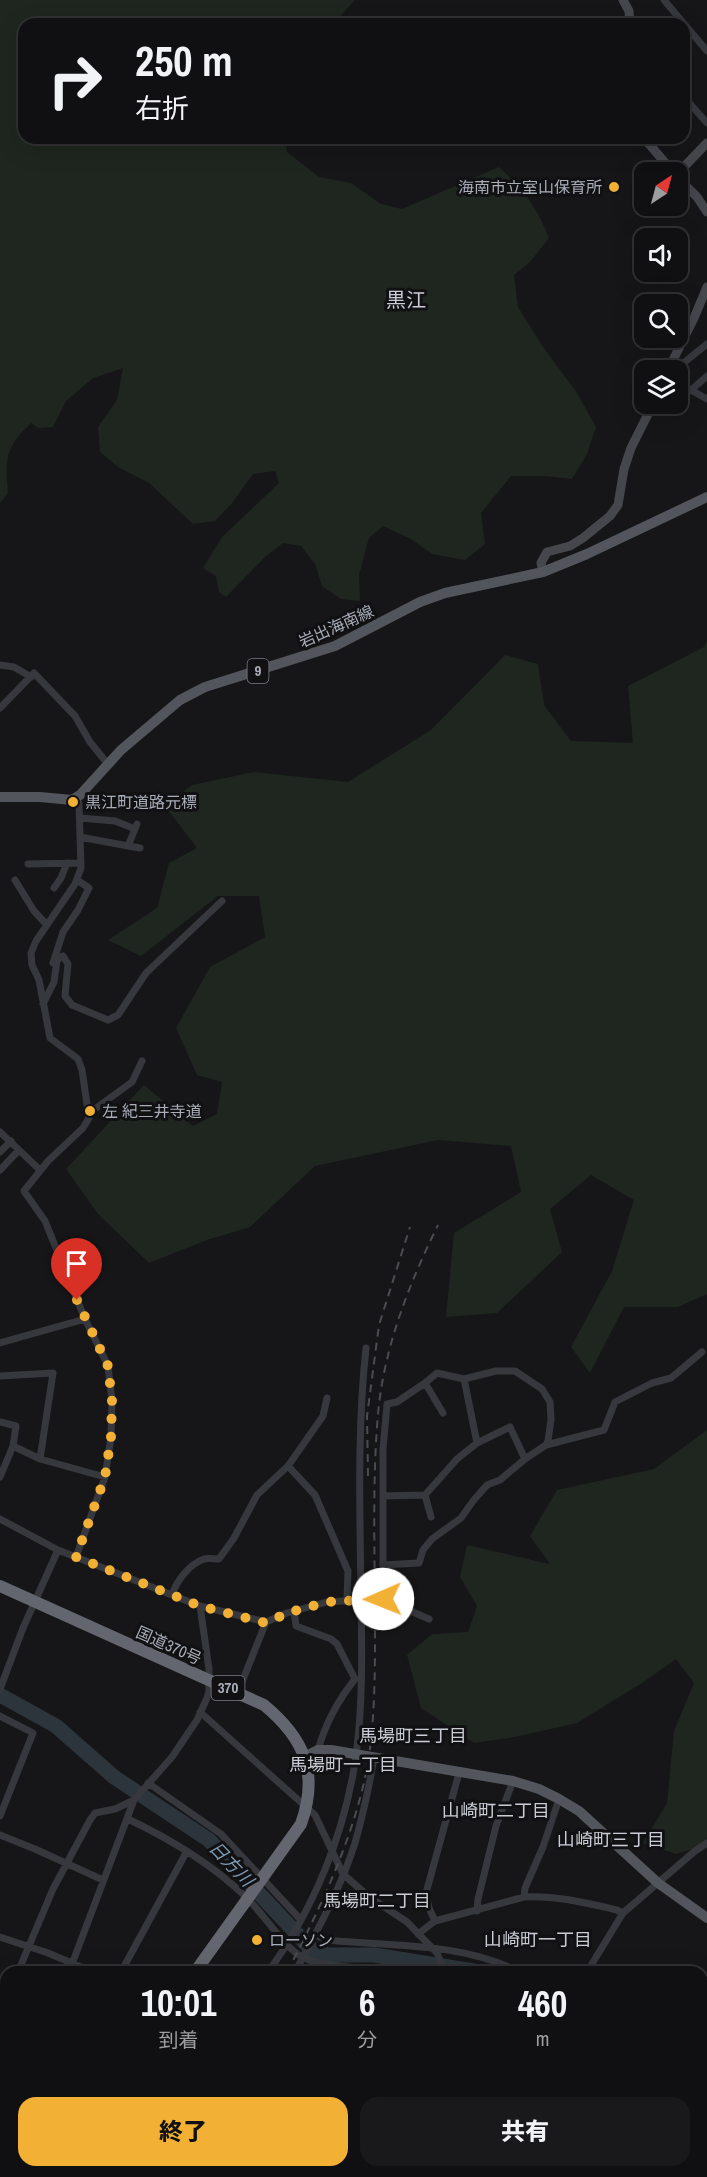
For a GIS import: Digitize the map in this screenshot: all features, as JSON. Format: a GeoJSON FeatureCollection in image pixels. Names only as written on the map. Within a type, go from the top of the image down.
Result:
{"type":"FeatureCollection","features":[{"type":"Feature","properties":{"kind":"highway","name":"国道370号"},"geometry":{"type":"LineString","coordinates":[[0,1586],[264,1705],[281,1719],[306,1756],[310,1776],[307,1807],[301,1824],[199,1966]]}},
{"type":"Feature","properties":{"kind":"main road"},"geometry":{"type":"LineString","coordinates":[[623,0],[629,11],[630,18]]}},
{"type":"Feature","properties":{"kind":"main road"},"geometry":{"type":"LineString","coordinates":[[688,165],[707,143]]}},
{"type":"Feature","properties":{"kind":"main road"},"geometry":{"type":"LineString","coordinates":[[649,144],[664,162]]}},
{"type":"Feature","properties":{"kind":"main road"},"geometry":{"type":"LineString","coordinates":[[688,188],[706,209]]}},
{"type":"Feature","properties":{"kind":"main road"},"geometry":{"type":"LineString","coordinates":[[673,360],[707,287]]}},
{"type":"Feature","properties":{"kind":"main road"},"geometry":{"type":"LineString","coordinates":[[543,572],[541,563],[547,552],[570,546],[584,538],[610,516],[618,505],[624,469],[631,448],[648,414]]}},
{"type":"Feature","properties":{"kind":"main road","name":"岩出海南線"},"geometry":{"type":"LineString","coordinates":[[76,799],[107,763],[180,700],[205,687],[335,646],[420,602],[445,593],[543,572],[587,554],[707,497]]}},
{"type":"Feature","properties":{"kind":"main road"},"geometry":{"type":"LineString","coordinates":[[0,797],[76,799]]}},
{"type":"Feature","properties":{"kind":"main road"},"geometry":{"type":"LineString","coordinates":[[306,1756],[318,1750],[331,1750],[513,1781],[559,1799],[595,1825],[658,1883],[707,1918]]}},
{"type":"Feature","properties":{"kind":"street"},"geometry":{"type":"LineString","coordinates":[[664,0],[679,18]]}},
{"type":"Feature","properties":{"kind":"street"},"geometry":{"type":"LineString","coordinates":[[690,31],[707,51]]}},
{"type":"Feature","properties":{"kind":"street"},"geometry":{"type":"LineString","coordinates":[[690,104],[707,123]]}},
{"type":"Feature","properties":{"kind":"street"},"geometry":{"type":"LineString","coordinates":[[687,360],[707,344]]}},
{"type":"Feature","properties":{"kind":"street"},"geometry":{"type":"LineString","coordinates":[[707,376],[690,391],[707,399]]}},
{"type":"Feature","properties":{"kind":"street"},"geometry":{"type":"LineString","coordinates":[[0,665],[14,668],[31,676]]}},
{"type":"Feature","properties":{"kind":"street"},"geometry":{"type":"LineString","coordinates":[[0,708],[34,673],[75,716],[90,742],[107,763]]}},
{"type":"Feature","properties":{"kind":"street"},"geometry":{"type":"LineString","coordinates":[[76,799],[79,803],[81,863],[77,880],[31,953],[32,965],[39,980],[50,1038],[78,1059],[82,1070],[89,1118],[83,1128],[40,1170],[24,1191],[45,1221],[84,1319],[108,1366],[112,1401],[111,1437],[105,1477],[76,1557]]}},
{"type":"Feature","properties":{"kind":"street"},"geometry":{"type":"LineString","coordinates":[[80,818],[115,821],[136,826],[128,846]]}},
{"type":"Feature","properties":{"kind":"street"},"geometry":{"type":"LineString","coordinates":[[80,837],[140,848]]}},
{"type":"Feature","properties":{"kind":"street"},"geometry":{"type":"LineString","coordinates":[[54,888],[62,878],[67,863]]}},
{"type":"Feature","properties":{"kind":"street"},"geometry":{"type":"LineString","coordinates":[[28,864],[81,863]]}},
{"type":"Feature","properties":{"kind":"street"},"geometry":{"type":"LineString","coordinates":[[15,880],[34,911],[47,925]]}},
{"type":"Feature","properties":{"kind":"street"},"geometry":{"type":"LineString","coordinates":[[55,970],[53,960],[63,932],[89,888],[77,880]]}},
{"type":"Feature","properties":{"kind":"street"},"geometry":{"type":"LineString","coordinates":[[43,1004],[54,982],[57,960],[63,956],[68,964],[65,996],[72,1005],[108,1020],[118,1015],[146,973],[222,901]]}},
{"type":"Feature","properties":{"kind":"street"},"geometry":{"type":"LineString","coordinates":[[88,1114],[132,1082],[142,1061]]}},
{"type":"Feature","properties":{"kind":"street"},"geometry":{"type":"LineString","coordinates":[[0,1132],[40,1170]]}},
{"type":"Feature","properties":{"kind":"street"},"geometry":{"type":"LineString","coordinates":[[0,1152],[11,1141]]}},
{"type":"Feature","properties":{"kind":"street"},"geometry":{"type":"LineString","coordinates":[[0,1170],[19,1150]]}},
{"type":"Feature","properties":{"kind":"street"},"geometry":{"type":"LineString","coordinates":[[0,1343],[84,1319]]}},
{"type":"Feature","properties":{"kind":"street"},"geometry":{"type":"LineString","coordinates":[[272,1966],[300,1923],[332,1850],[349,1795],[356,1755],[361,1600],[360,1440],[366,1348]]}},
{"type":"Feature","properties":{"kind":"street"},"geometry":{"type":"LineString","coordinates":[[383,1565],[419,1563],[423,1550],[432,1539],[461,1518],[488,1485],[500,1480],[546,1445],[604,1430],[615,1402],[652,1383],[671,1378],[702,1352]]}},
{"type":"Feature","properties":{"kind":"street"},"geometry":{"type":"LineString","coordinates":[[383,1599],[382,1449],[387,1404],[397,1402],[437,1373],[464,1379],[496,1371],[515,1371],[542,1389],[550,1402],[546,1445]]}},
{"type":"Feature","properties":{"kind":"street"},"geometry":{"type":"LineString","coordinates":[[0,1376],[53,1373],[40,1459]]}},
{"type":"Feature","properties":{"kind":"street"},"geometry":{"type":"LineString","coordinates":[[464,1379],[477,1443]]}},
{"type":"Feature","properties":{"kind":"street"},"geometry":{"type":"LineString","coordinates":[[424,1383],[443,1413]]}},
{"type":"Feature","properties":{"kind":"street"},"geometry":{"type":"LineString","coordinates":[[172,1595],[176,1583],[194,1566],[204,1559],[219,1560],[257,1496],[288,1466],[323,1416],[327,1398]]}},
{"type":"Feature","properties":{"kind":"street"},"geometry":{"type":"LineString","coordinates":[[0,1422],[16,1426],[13,1446],[0,1477]]}},
{"type":"Feature","properties":{"kind":"street"},"geometry":{"type":"LineString","coordinates":[[383,1496],[425,1495],[457,1459],[477,1443],[510,1427],[525,1459]]}},
{"type":"Feature","properties":{"kind":"street"},"geometry":{"type":"LineString","coordinates":[[13,1446],[40,1459],[105,1477]]}},
{"type":"Feature","properties":{"kind":"street"},"geometry":{"type":"LineString","coordinates":[[288,1466],[315,1496],[348,1571],[347,1600]]}},
{"type":"Feature","properties":{"kind":"street"},"geometry":{"type":"LineString","coordinates":[[425,1495],[431,1517]]}},
{"type":"Feature","properties":{"kind":"street"},"geometry":{"type":"LineString","coordinates":[[0,1519],[58,1550],[200,1606],[266,1623],[294,1611],[327,1602],[383,1599],[429,1619]]}},
{"type":"Feature","properties":{"kind":"street"},"geometry":{"type":"LineString","coordinates":[[0,1689],[34,1602],[58,1550]]}},
{"type":"Feature","properties":{"kind":"street"},"geometry":{"type":"LineString","coordinates":[[20,1966],[67,1863],[95,1813],[115,1809],[134,1800],[172,1757],[200,1713],[209,1691],[200,1606]]}},
{"type":"Feature","properties":{"kind":"street"},"geometry":{"type":"LineString","coordinates":[[294,1611],[296,1626],[331,1639],[337,1644],[359,1679]]}},
{"type":"Feature","properties":{"kind":"street"},"geometry":{"type":"LineString","coordinates":[[238,1692],[266,1623]]}},
{"type":"Feature","properties":{"kind":"street"},"geometry":{"type":"LineString","coordinates":[[318,1750],[345,1692],[359,1679]]}},
{"type":"Feature","properties":{"kind":"street"},"geometry":{"type":"LineString","coordinates":[[200,1713],[315,1815],[343,1874],[368,1896],[407,1922],[435,1951],[442,1966]]}},
{"type":"Feature","properties":{"kind":"street"},"geometry":{"type":"LineString","coordinates":[[0,1716],[33,1733],[0,1816]]}},
{"type":"Feature","properties":{"kind":"street"},"geometry":{"type":"LineString","coordinates":[[298,1966],[343,1874],[358,1830],[374,1758]]}},
{"type":"Feature","properties":{"kind":"street"},"geometry":{"type":"LineString","coordinates":[[435,1921],[426,1893],[459,1773]]}},
{"type":"Feature","properties":{"kind":"street"},"geometry":{"type":"LineString","coordinates":[[477,1911],[496,1826],[513,1781]]}},
{"type":"Feature","properties":{"kind":"street"},"geometry":{"type":"LineString","coordinates":[[148,1784],[221,1834],[261,1882],[300,1923]]}},
{"type":"Feature","properties":{"kind":"street"},"geometry":{"type":"LineString","coordinates":[[524,1897],[525,1888],[543,1847],[559,1799]]}},
{"type":"Feature","properties":{"kind":"street"},"geometry":{"type":"LineString","coordinates":[[72,1966],[134,1800]]}},
{"type":"Feature","properties":{"kind":"street"},"geometry":{"type":"LineString","coordinates":[[128,1819],[187,1851],[228,1880],[250,1897],[289,1942],[304,1955],[327,1964],[352,1966]]}},
{"type":"Feature","properties":{"kind":"street"},"geometry":{"type":"LineString","coordinates":[[0,1835],[103,1880]]}},
{"type":"Feature","properties":{"kind":"street"},"geometry":{"type":"LineString","coordinates":[[591,1966],[623,1913],[707,1843]]}},
{"type":"Feature","properties":{"kind":"street"},"geometry":{"type":"LineString","coordinates":[[124,1966],[187,1851]]}},
{"type":"Feature","properties":{"kind":"street"},"geometry":{"type":"LineString","coordinates":[[418,1934],[435,1921],[524,1897],[539,1896],[568,1900],[623,1913]]}},
{"type":"Feature","properties":{"kind":"street"},"geometry":{"type":"LineString","coordinates":[[314,1936],[339,1941],[476,1956],[507,1966]]}},
{"type":"Feature","properties":{"kind":"street"},"geometry":{"type":"LineString","coordinates":[[0,1937],[80,1966]]}},
{"type":"Feature","properties":{"kind":"shaded area"},"geometry":{"type":"Polygon","coordinates":[[[0,0],[355,0],[338,18],[18,18],[18,144],[286,144],[287,152],[319,177],[351,183],[381,204],[402,209],[499,167],[528,199],[540,217],[549,238],[530,262],[514,275],[518,307],[541,344],[577,393],[596,427],[587,454],[572,479],[511,476],[481,513],[485,544],[465,560],[432,554],[411,539],[383,526],[369,538],[359,575],[360,601],[341,599],[322,586],[315,564],[301,546],[283,543],[265,557],[226,597],[219,592],[216,576],[203,568],[222,537],[279,483],[275,471],[253,474],[232,503],[215,521],[193,524],[149,483],[118,467],[100,452],[98,427],[117,400],[123,368],[93,378],[66,401],[53,427],[38,428],[31,423],[22,432],[9,454],[8,493],[0,503],[0,0]]]}},
{"type":"Feature","properties":{"kind":"shaded area"},"geometry":{"type":"Polygon","coordinates":[[[707,640],[707,1294],[678,1307],[624,1307],[590,1373],[571,1347],[612,1271],[634,1200],[591,1175],[550,1209],[562,1252],[497,1313],[446,1317],[454,1233],[521,1192],[511,1146],[438,1140],[315,1166],[250,1227],[207,1240],[149,1263],[98,1214],[66,1169],[144,1085],[193,1126],[217,1114],[222,1082],[197,1075],[176,1028],[210,967],[265,937],[259,896],[218,896],[141,956],[108,940],[157,908],[169,863],[197,848],[165,806],[192,785],[254,772],[348,782],[431,730],[505,655],[538,664],[544,705],[571,741],[633,743],[628,686],[704,647],[707,640]]]}},
{"type":"Feature","properties":{"kind":"shaded area"},"geometry":{"type":"Polygon","coordinates":[[[707,1430],[707,1839],[698,1847],[676,1854],[643,1843],[667,1803],[674,1731],[694,1683],[676,1659],[577,1723],[515,1737],[474,1743],[421,1708],[407,1655],[432,1634],[468,1632],[477,1606],[460,1577],[467,1545],[550,1564],[530,1536],[557,1490],[654,1469],[707,1430]]]}},
{"type":"Feature","properties":{"kind":"waterway","name":"日方川"},"geometry":{"type":"LineString","coordinates":[[0,1695],[56,1726],[114,1777],[209,1840],[312,1950],[328,1955],[374,1955],[443,1966]]}},
{"type":"Feature","properties":{"kind":"railway"},"geometry":{"type":"LineString","coordinates":[[290,1966],[338,1864],[349,1835],[365,1778],[374,1703],[375,1467],[381,1389],[399,1316],[438,1225]]}},
{"type":"Feature","properties":{"kind":"railway"},"geometry":{"type":"LineString","coordinates":[[368,1476],[367,1416],[379,1325],[410,1227]]}},
{"type":"Feature","properties":{"kind":"place","name":"海南市立室山保育所"},"geometry":{"type":"Point","coordinates":[614,187]}},
{"type":"Feature","properties":{"kind":"place","name":"黒江町道路元標"},"geometry":{"type":"Point","coordinates":[73,802]}},
{"type":"Feature","properties":{"kind":"place","name":"左 紀三井寺道"},"geometry":{"type":"Point","coordinates":[90,1111]}},
{"type":"Feature","properties":{"kind":"place","name":"ローソン"},"geometry":{"type":"Point","coordinates":[257,1940]}},
{"type":"Feature","properties":{"kind":"district","name":"黒江"},"geometry":{"type":"Point","coordinates":[406,300]}},
{"type":"Feature","properties":{"kind":"district","name":"馬場町三丁目"},"geometry":{"type":"Point","coordinates":[413,1736]}},
{"type":"Feature","properties":{"kind":"district","name":"馬場町一丁目"},"geometry":{"type":"Point","coordinates":[343,1765]}},
{"type":"Feature","properties":{"kind":"district","name":"山崎町二丁目"},"geometry":{"type":"Point","coordinates":[496,1811]}},
{"type":"Feature","properties":{"kind":"district","name":"山崎町三丁目"},"geometry":{"type":"Point","coordinates":[611,1840]}},
{"type":"Feature","properties":{"kind":"district","name":"馬場町二丁目"},"geometry":{"type":"Point","coordinates":[377,1901]}},
{"type":"Feature","properties":{"kind":"district","name":"山崎町一丁目"},"geometry":{"type":"Point","coordinates":[538,1940]}},
{"type":"Feature","properties":{"kind":"route"},"geometry":{"type":"LineString","coordinates":[[77,1300],[108,1366],[112,1401],[111,1437],[105,1477],[76,1557],[200,1606],[266,1623],[287,1613],[327,1602],[383,1599]]}}]}
